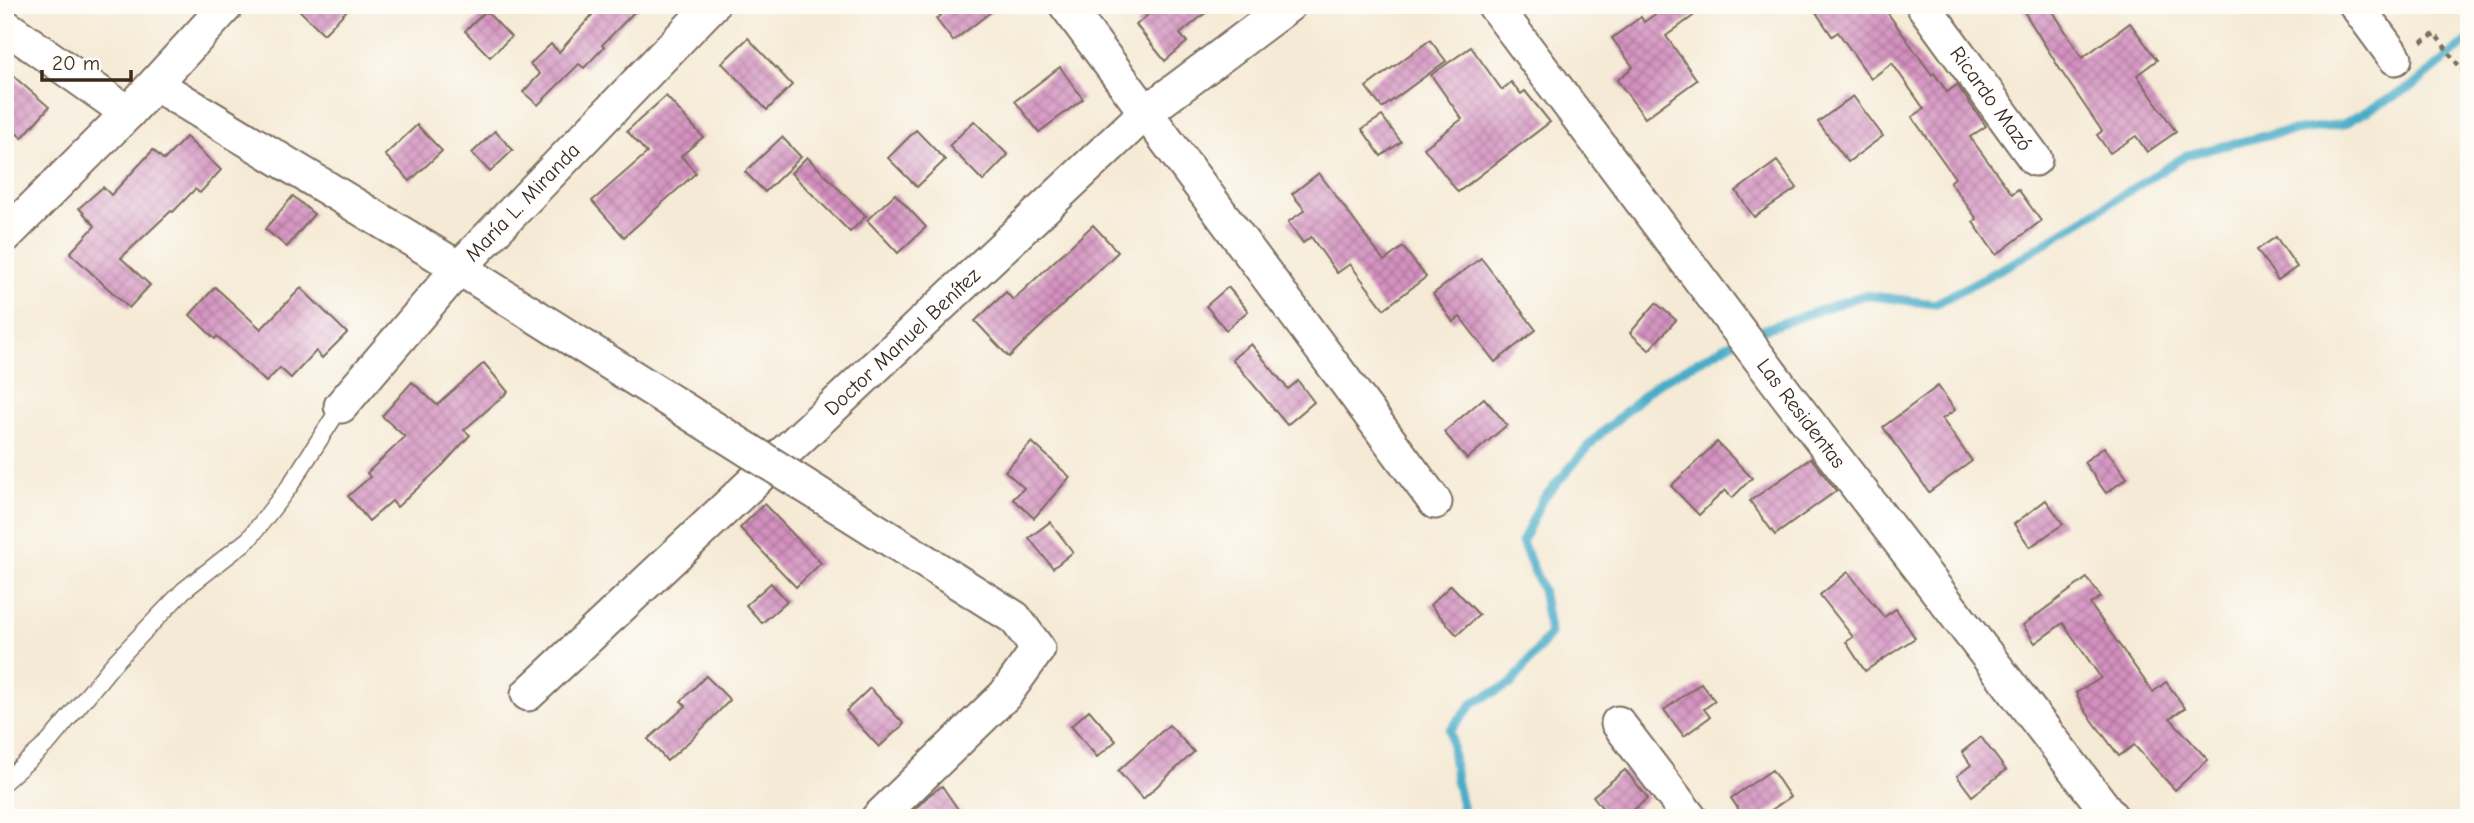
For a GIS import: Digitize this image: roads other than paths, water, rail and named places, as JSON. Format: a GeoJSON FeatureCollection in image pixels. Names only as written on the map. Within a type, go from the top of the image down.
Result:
{"type":"FeatureCollection","features":[{"type":"Feature","properties":{"kind":"street"},"geometry":{"type":"LineString","coordinates":[[5,236],[128,113],[227,5]]}},
{"type":"Feature","properties":{"kind":"street","name":"María L. Miranda"},"geometry":{"type":"LineString","coordinates":[[341,406],[459,268],[712,5]]}},
{"type":"Feature","properties":{"kind":"street"},"geometry":{"type":"LineString","coordinates":[[1066,5],[1435,502]]}},
{"type":"Feature","properties":{"kind":"street","name":"Doctor Manuel Benítez"},"geometry":{"type":"LineString","coordinates":[[528,694],[1145,113],[1289,5]]}},
{"type":"Feature","properties":{"kind":"street","name":"Las Residentas"},"geometry":{"type":"LineString","coordinates":[[1494,5],[1787,395],[2112,818]]}},
{"type":"Feature","properties":{"kind":"street","name":"Ricardo Mazó"},"geometry":{"type":"LineString","coordinates":[[1923,5],[2035,159]]}},
{"type":"Feature","properties":{"kind":"street"},"geometry":{"type":"LineString","coordinates":[[2356,5],[2395,58]]}},
{"type":"Feature","properties":{"kind":"street"},"geometry":{"type":"LineString","coordinates":[[5,26],[128,113]]}},
{"type":"Feature","properties":{"kind":"street"},"geometry":{"type":"LineString","coordinates":[[155,84],[459,268],[1015,618],[1038,649],[1005,695],[878,818]]}},
{"type":"Feature","properties":{"kind":"street"},"geometry":{"type":"LineString","coordinates":[[1618,723],[1690,818]]}},
{"type":"Feature","properties":{"kind":"lane"},"geometry":{"type":"LineString","coordinates":[[5,781],[49,742],[114,663],[184,590],[249,540],[289,487],[341,406]]}},
{"type":"Feature","properties":{"kind":"waterway"},"geometry":{"type":"LineString","coordinates":[[1750,334],[1864,295],[1935,304],[2016,261],[2187,155],[2272,134],[2343,124],[2413,86],[2469,40]]}},
{"type":"Feature","properties":{"kind":"waterway"},"geometry":{"type":"LineString","coordinates":[[1461,818],[1464,814],[1456,780],[1450,730],[1474,702],[1511,684],[1550,634],[1542,589],[1522,542],[1542,500],[1595,439],[1655,385],[1737,340]]}}]}
